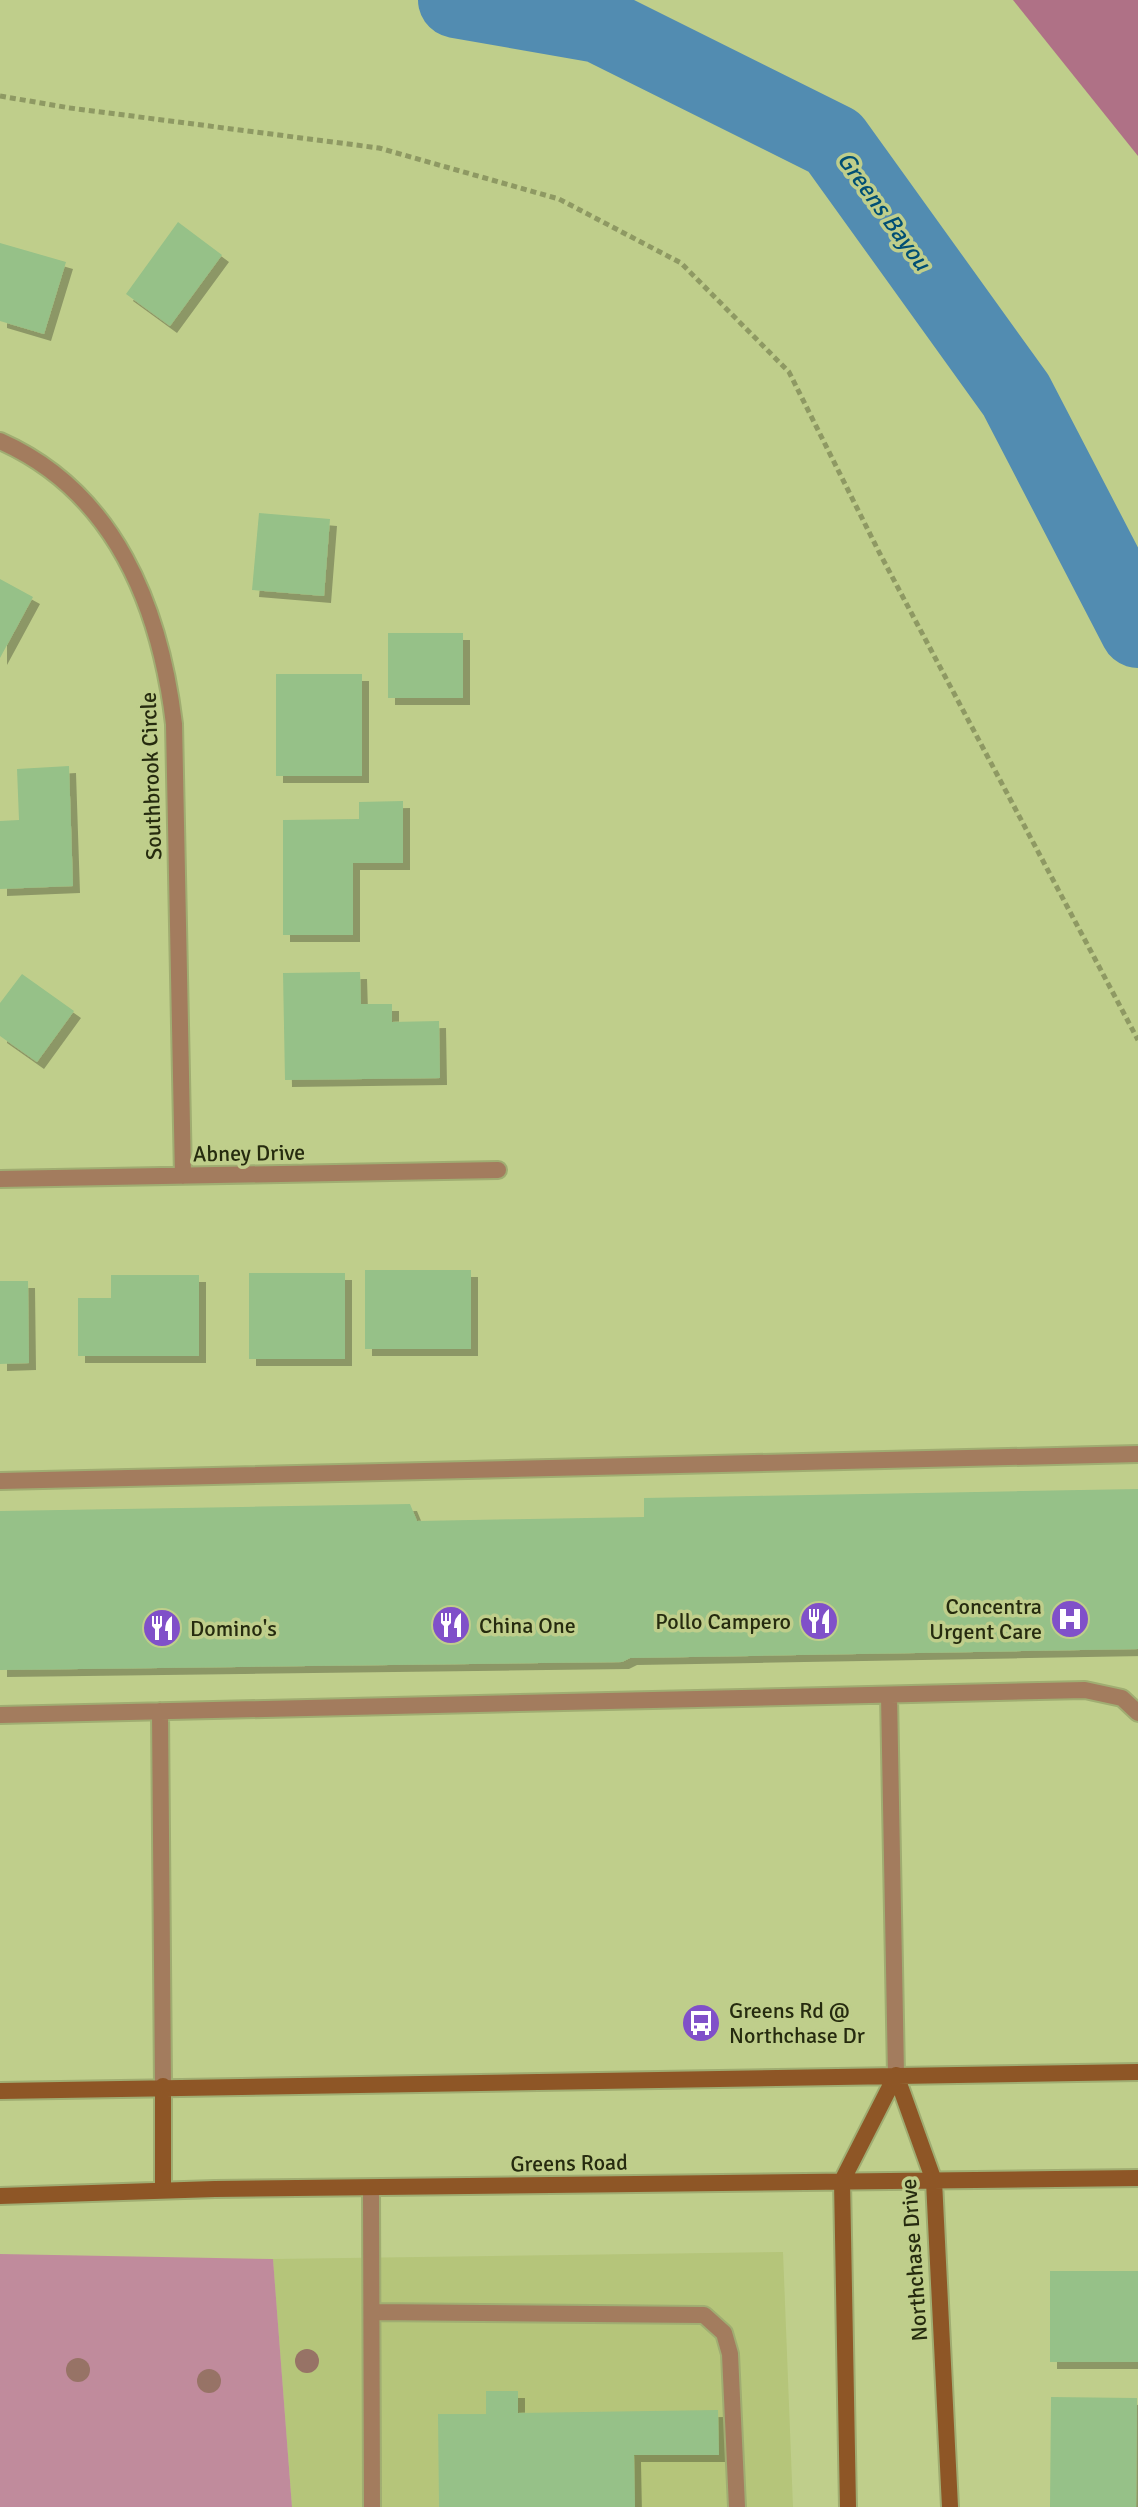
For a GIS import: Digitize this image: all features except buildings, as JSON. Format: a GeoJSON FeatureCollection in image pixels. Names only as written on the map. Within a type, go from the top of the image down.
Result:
{"type":"FeatureCollection","features":[{"type":"Feature","properties":{"kind":"main road"},"geometry":{"type":"LineString","coordinates":[[0,2091],[1138,2072]]}},
{"type":"Feature","properties":{"kind":"main road"},"geometry":{"type":"LineString","coordinates":[[848,2507],[842,2181],[896,2075]]}},
{"type":"Feature","properties":{"kind":"main road","name":"Northchase Drive"},"geometry":{"type":"LineString","coordinates":[[896,2075],[934,2181],[950,2507]]}},
{"type":"Feature","properties":{"kind":"main road"},"geometry":{"type":"LineString","coordinates":[[163,2086],[163,2190]]}},
{"type":"Feature","properties":{"kind":"main road","name":"Greens Road"},"geometry":{"type":"LineString","coordinates":[[0,2196],[163,2190],[1138,2178]]}},
{"type":"Feature","properties":{"kind":"street","name":"Southbrook Circle"},"geometry":{"type":"LineString","coordinates":[[0,441],[25,452],[64,483],[103,523],[140,585],[167,665],[174,724],[183,1176]]}},
{"type":"Feature","properties":{"kind":"street","name":"Abney Drive"},"geometry":{"type":"LineString","coordinates":[[0,1179],[498,1170]]}},
{"type":"Feature","properties":{"kind":"street"},"geometry":{"type":"LineString","coordinates":[[0,1481],[1138,1454]]}},
{"type":"Feature","properties":{"kind":"street"},"geometry":{"type":"LineString","coordinates":[[0,1715],[1085,1690],[1122,1698],[1138,1713]]}},
{"type":"Feature","properties":{"kind":"street"},"geometry":{"type":"LineString","coordinates":[[889,1695],[896,2075]]}},
{"type":"Feature","properties":{"kind":"street"},"geometry":{"type":"LineString","coordinates":[[160,1711],[163,2086]]}},
{"type":"Feature","properties":{"kind":"street"},"geometry":{"type":"LineString","coordinates":[[371,2188],[372,2507]]}},
{"type":"Feature","properties":{"kind":"street"},"geometry":{"type":"LineString","coordinates":[[372,2312],[704,2315],[724,2333],[734,2384],[737,2507]]}},
{"type":"Feature","properties":{"kind":"path"},"geometry":{"type":"LineString","coordinates":[[0,96],[379,148],[559,199],[681,263],[789,372],[879,552],[1138,1040]]}},
{"type":"Feature","properties":{"kind":"shaded area"},"geometry":{"type":"Polygon","coordinates":[[[1013,0],[1138,0],[1138,156],[1013,0]]]}},
{"type":"Feature","properties":{"kind":"shaded area"},"geometry":{"type":"Polygon","coordinates":[[[783,2252],[793,2507],[292,2507],[273,2259],[783,2252]]]}},
{"type":"Feature","properties":{"kind":"shaded area"},"geometry":{"type":"Polygon","coordinates":[[[0,2254],[273,2259],[292,2507],[0,2507],[0,2254]]]}},
{"type":"Feature","properties":{"kind":"waterway","name":"Greens Bayou"},"geometry":{"type":"LineString","coordinates":[[456,0],[599,25],[834,142],[1016,395],[1138,630]]}},
{"type":"Feature","properties":{"kind":"place","name":"Concentra Urgent Care"},"geometry":{"type":"Point","coordinates":[1070,1619]}},
{"type":"Feature","properties":{"kind":"place","name":"Pollo Campero"},"geometry":{"type":"Point","coordinates":[819,1621]}},
{"type":"Feature","properties":{"kind":"place","name":"China One"},"geometry":{"type":"Point","coordinates":[451,1625]}},
{"type":"Feature","properties":{"kind":"place","name":"Domino's"},"geometry":{"type":"Point","coordinates":[162,1628]}},
{"type":"Feature","properties":{"kind":"place","name":"Greens Rd @ Northchase Dr"},"geometry":{"type":"Point","coordinates":[701,2023]}}]}
